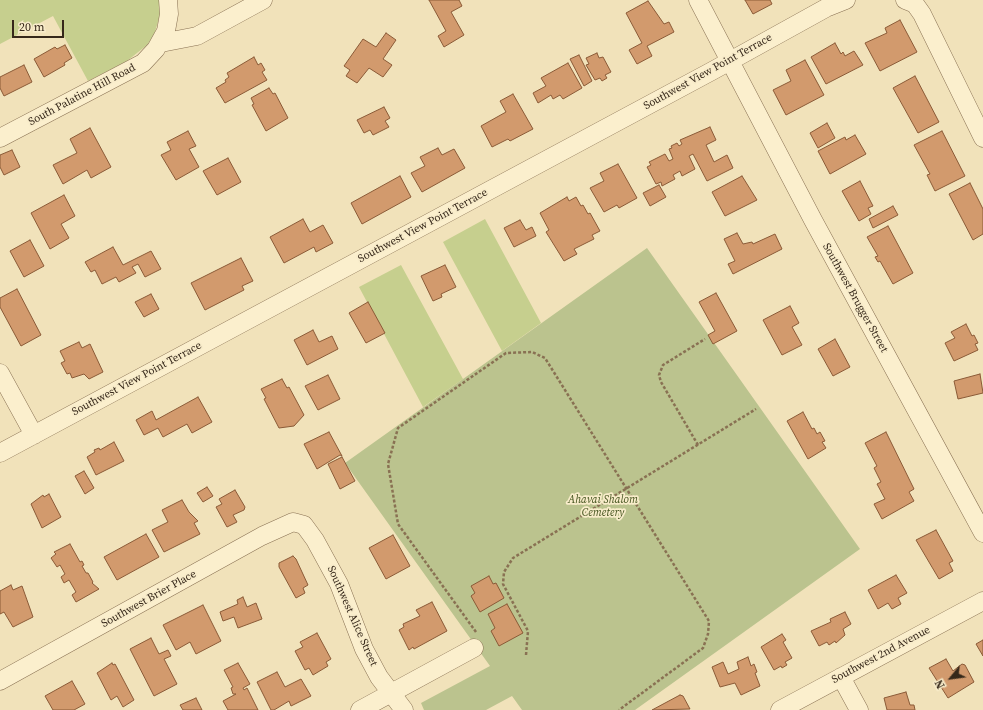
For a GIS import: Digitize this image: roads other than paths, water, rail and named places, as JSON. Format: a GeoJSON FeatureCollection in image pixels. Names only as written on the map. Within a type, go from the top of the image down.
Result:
{"type":"FeatureCollection","features":[{"type":"Feature","properties":{"kind":"street","name":"South Palatine Hill Road"},"geometry":{"type":"LineString","coordinates":[[0,138],[143,63],[161,43],[168,23],[168,0]]}},
{"type":"Feature","properties":{"kind":"street"},"geometry":{"type":"LineString","coordinates":[[161,43],[197,36],[263,0]]}},
{"type":"Feature","properties":{"kind":"street","name":"Southwest Brugger Street"},"geometry":{"type":"LineString","coordinates":[[698,0],[813,220],[983,533]]}},
{"type":"Feature","properties":{"kind":"street","name":"Southwest View Point Terrace"},"geometry":{"type":"LineString","coordinates":[[0,453],[826,8],[846,0]]}},
{"type":"Feature","properties":{"kind":"street"},"geometry":{"type":"LineString","coordinates":[[906,0],[914,4],[922,14],[983,138]]}},
{"type":"Feature","properties":{"kind":"street"},"geometry":{"type":"LineString","coordinates":[[0,373],[34,435]]}},
{"type":"Feature","properties":{"kind":"street","name":"Southwest Brier Place"},"geometry":{"type":"LineString","coordinates":[[0,681],[262,536],[293,522],[300,523]]}},
{"type":"Feature","properties":{"kind":"street","name":"Southwest Alice Street"},"geometry":{"type":"LineString","coordinates":[[300,523],[308,529],[339,584],[364,649],[379,677],[404,710]]}},
{"type":"Feature","properties":{"kind":"street","name":"Southwest 2nd Avenue"},"geometry":{"type":"LineString","coordinates":[[780,710],[983,600]]}},
{"type":"Feature","properties":{"kind":"street"},"geometry":{"type":"LineString","coordinates":[[360,710],[391,694],[477,643]]}},
{"type":"Feature","properties":{"kind":"street"},"geometry":{"type":"LineString","coordinates":[[841,677],[859,710]]}},
{"type":"Feature","properties":{"kind":"park label","name":"Ahavai Shalom Cemetery"},"geometry":{"type":"Point","coordinates":[603,506]}}]}
